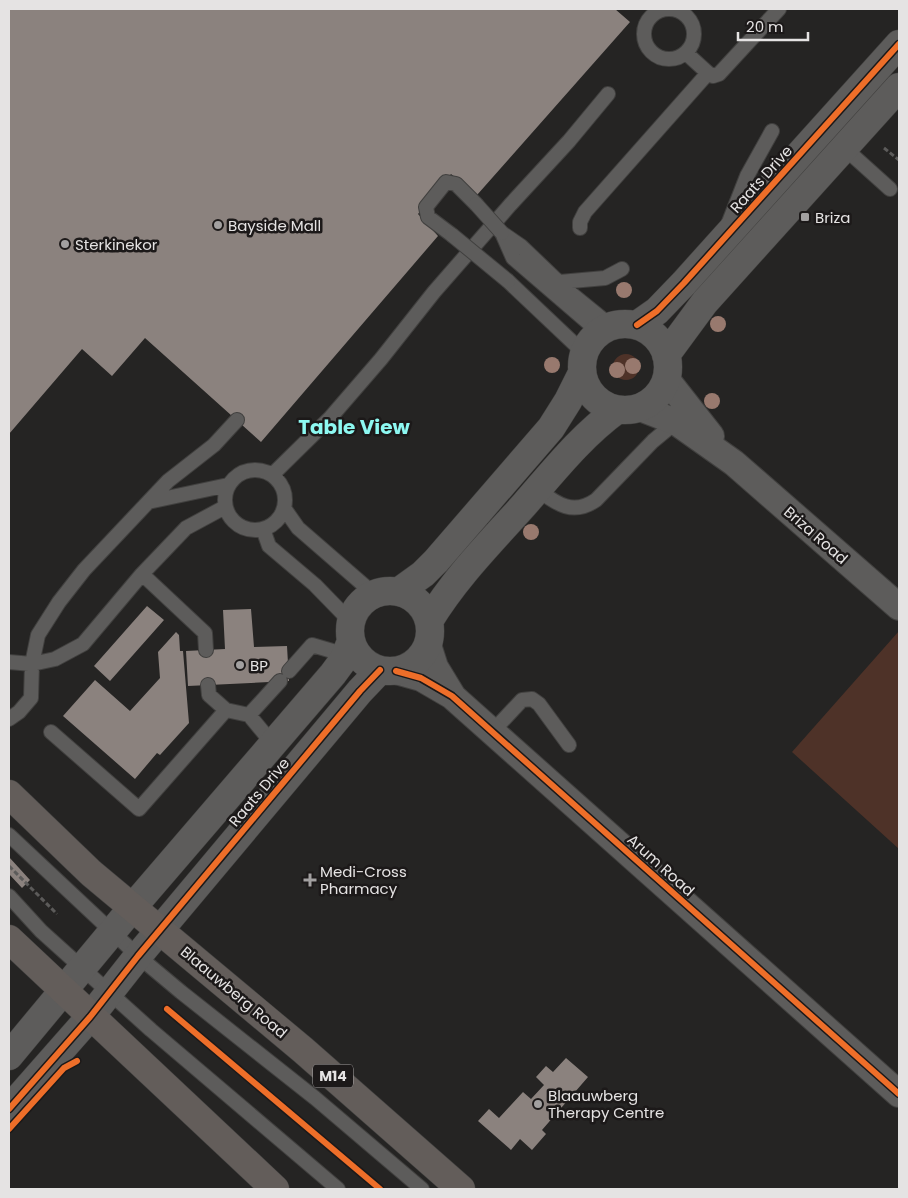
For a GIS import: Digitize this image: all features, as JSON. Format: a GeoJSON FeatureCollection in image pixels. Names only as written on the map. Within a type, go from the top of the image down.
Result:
{"type":"FeatureCollection","features":[{"type":"Feature","properties":{"kind":"main road","name":"Blaauwberg Road"},"geometry":{"type":"LineString","coordinates":[[9,794],[91,873],[304,1050],[461,1189]]}},
{"type":"Feature","properties":{"kind":"main road"},"geometry":{"type":"LineString","coordinates":[[9,940],[275,1189]]}},
{"type":"Feature","properties":{"kind":"street","name":"Raats Drive"},"geometry":{"type":"LineString","coordinates":[[386,593],[423,574],[436,561],[551,428],[602,342],[657,311],[824,130],[899,44]]}},
{"type":"Feature","properties":{"kind":"street"},"geometry":{"type":"LineString","coordinates":[[428,633],[420,605],[406,594],[386,593],[361,603],[353,615],[349,639],[358,656],[372,667],[388,671],[409,666],[416,662],[447,592],[598,423],[656,397],[666,367],[705,302],[899,87]]}},
{"type":"Feature","properties":{"kind":"street"},"geometry":{"type":"LineString","coordinates":[[628,409],[607,406],[594,397],[584,383],[602,342],[645,328],[658,339],[666,367]]}},
{"type":"Feature","properties":{"kind":"street","name":"Briza Road"},"geometry":{"type":"LineString","coordinates":[[666,367],[678,396],[734,462]]}},
{"type":"Feature","properties":{"kind":"street","name":"Briza Road"},"geometry":{"type":"LineString","coordinates":[[628,409],[676,422],[734,462],[899,607]]}},
{"type":"Feature","properties":{"kind":"street","name":"Arum Road"},"geometry":{"type":"LineString","coordinates":[[428,633],[435,667],[452,696]]}},
{"type":"Feature","properties":{"kind":"street","name":"Raats Drive"},"geometry":{"type":"LineString","coordinates":[[9,1056],[112,931],[333,674],[349,639]]}},
{"type":"Feature","properties":{"kind":"street","name":"Raats Drive"},"geometry":{"type":"LineString","coordinates":[[9,1109],[90,1017],[138,956],[360,690],[388,671]]}},
{"type":"Feature","properties":{"kind":"street","name":"Arum Road"},"geometry":{"type":"LineString","coordinates":[[388,671],[421,678],[452,696],[899,1094]]}},
{"type":"Feature","properties":{"kind":"lane"},"geometry":{"type":"LineString","coordinates":[[686,53],[708,73],[713,76],[719,74],[778,9]]}},
{"type":"Feature","properties":{"kind":"lane"},"geometry":{"type":"LineString","coordinates":[[665,10],[692,13],[693,43],[686,53],[674,59],[661,58],[650,51],[645,39],[646,26],[653,15],[665,10]]}},
{"type":"Feature","properties":{"kind":"lane"},"geometry":{"type":"LineString","coordinates":[[580,228],[580,222],[585,212],[708,73]]}},
{"type":"Feature","properties":{"kind":"lane"},"geometry":{"type":"LineString","coordinates":[[272,475],[330,418],[381,359],[434,292],[569,141],[608,94]]}},
{"type":"Feature","properties":{"kind":"lane"},"geometry":{"type":"LineString","coordinates":[[824,130],[890,188]]}},
{"type":"Feature","properties":{"kind":"lane"},"geometry":{"type":"LineString","coordinates":[[720,243],[747,176],[772,131]]}},
{"type":"Feature","properties":{"kind":"lane"},"geometry":{"type":"LineString","coordinates":[[446,182],[456,184],[502,233],[521,246],[531,265],[554,284],[568,291],[602,342],[508,280],[428,217],[426,207],[446,182]]}},
{"type":"Feature","properties":{"kind":"lane"},"geometry":{"type":"LineString","coordinates":[[554,284],[605,278],[622,270]]}},
{"type":"Feature","properties":{"kind":"lane"},"geometry":{"type":"LineString","coordinates":[[9,719],[19,712],[30,698],[32,664],[38,635],[59,602],[84,570],[168,481],[214,445],[237,420]]}},
{"type":"Feature","properties":{"kind":"lane"},"geometry":{"type":"LineString","coordinates":[[538,490],[563,506],[582,508],[589,505],[653,441],[676,422]]}},
{"type":"Feature","properties":{"kind":"lane"},"geometry":{"type":"LineString","coordinates":[[263,471],[272,475],[279,481],[285,498],[284,508],[280,517],[272,525],[263,529],[243,528],[234,522],[225,507],[225,494],[228,485],[243,472],[263,471]]}},
{"type":"Feature","properties":{"kind":"lane"},"geometry":{"type":"LineString","coordinates":[[148,502],[228,485]]}},
{"type":"Feature","properties":{"kind":"lane"},"geometry":{"type":"LineString","coordinates":[[9,662],[32,664],[59,658],[83,644],[142,574],[186,528],[225,507]]}},
{"type":"Feature","properties":{"kind":"lane"},"geometry":{"type":"LineString","coordinates":[[284,508],[298,528],[386,593]]}},
{"type":"Feature","properties":{"kind":"lane"},"geometry":{"type":"LineString","coordinates":[[249,715],[312,645],[349,639],[316,585],[269,546],[263,529]]}},
{"type":"Feature","properties":{"kind":"lane"},"geometry":{"type":"LineString","coordinates":[[142,574],[204,634],[206,650]]}},
{"type":"Feature","properties":{"kind":"lane"},"geometry":{"type":"LineString","coordinates":[[208,685],[209,695],[226,710],[249,715],[273,744]]}},
{"type":"Feature","properties":{"kind":"lane"},"geometry":{"type":"LineString","coordinates":[[492,732],[522,700],[532,699],[539,704],[569,745]]}},
{"type":"Feature","properties":{"kind":"lane"},"geometry":{"type":"LineString","coordinates":[[51,732],[139,809],[226,710]]}},
{"type":"Feature","properties":{"kind":"lane"},"geometry":{"type":"LineString","coordinates":[[9,835],[138,956],[315,1098],[422,1189]]}},
{"type":"Feature","properties":{"kind":"lane"},"geometry":{"type":"LineString","coordinates":[[9,896],[41,931],[110,993],[338,1189]]}},
{"type":"Feature","properties":{"kind":"path"},"geometry":{"type":"LineString","coordinates":[[884,148],[899,160]]}},
{"type":"Feature","properties":{"kind":"path"},"geometry":{"type":"LineString","coordinates":[[9,866],[57,914]]}},
{"type":"Feature","properties":{"kind":"shaded area"},"geometry":{"type":"Polygon","coordinates":[[[626,354],[635,358],[639,367],[635,376],[626,380],[617,376],[613,367],[617,358],[626,354]]]}},
{"type":"Feature","properties":{"kind":"shaded area"},"geometry":{"type":"Polygon","coordinates":[[[899,631],[899,849],[792,752],[899,631]]]}},
{"type":"Feature","properties":{"kind":"building","name":"Bayside Mall"},"geometry":{"type":"Polygon","coordinates":[[[9,9],[615,9],[630,22],[477,195],[451,174],[418,214],[438,236],[261,442],[145,338],[112,376],[82,349],[9,434],[9,9]]]}},
{"type":"Feature","properties":{"kind":"building"},"geometry":{"type":"Polygon","coordinates":[[[147,606],[164,620],[110,681],[94,666],[147,606]]]}},
{"type":"Feature","properties":{"kind":"building"},"geometry":{"type":"Polygon","coordinates":[[[251,609],[254,647],[287,646],[289,681],[188,686],[186,651],[225,649],[223,610],[251,609]]]}},
{"type":"Feature","properties":{"kind":"building"},"geometry":{"type":"Polygon","coordinates":[[[176,632],[179,635],[180,651],[183,651],[189,723],[160,755],[157,753],[135,779],[63,716],[95,680],[130,711],[160,678],[158,652],[176,632]]]}},
{"type":"Feature","properties":{"kind":"building"},"geometry":{"type":"Polygon","coordinates":[[[9,857],[30,880],[22,888],[9,874],[9,857]]]}},
{"type":"Feature","properties":{"kind":"building","name":"Blaauwberg Therapy Centre"},"geometry":{"type":"Polygon","coordinates":[[[566,1058],[588,1077],[542,1130],[546,1134],[532,1150],[520,1139],[511,1150],[478,1121],[489,1109],[499,1118],[523,1092],[531,1099],[544,1085],[536,1077],[546,1066],[553,1072],[566,1058]]]}},
{"type":"Feature","properties":{"kind":"cycle path"},"geometry":{"type":"LineString","coordinates":[[637,325],[657,311],[684,283],[899,44]]}},
{"type":"Feature","properties":{"kind":"cycle path"},"geometry":{"type":"LineString","coordinates":[[9,1109],[90,1017],[138,956],[360,691],[380,670]]}},
{"type":"Feature","properties":{"kind":"cycle path"},"geometry":{"type":"LineString","coordinates":[[396,671],[421,678],[452,696],[899,1094]]}},
{"type":"Feature","properties":{"kind":"cycle path"},"geometry":{"type":"LineString","coordinates":[[167,1009],[380,1189]]}},
{"type":"Feature","properties":{"kind":"cycle path"},"geometry":{"type":"LineString","coordinates":[[9,1129],[64,1068],[77,1061]]}},
{"type":"Feature","properties":{"kind":"place","name":"Briza"},"geometry":{"type":"Point","coordinates":[805,217]}},
{"type":"Feature","properties":{"kind":"place","name":"Bayside Mall"},"geometry":{"type":"Point","coordinates":[218,225]}},
{"type":"Feature","properties":{"kind":"place","name":"Sterkinekor"},"geometry":{"type":"Point","coordinates":[65,244]}},
{"type":"Feature","properties":{"kind":"place","name":"BP"},"geometry":{"type":"Point","coordinates":[240,665]}},
{"type":"Feature","properties":{"kind":"place","name":"Medi-Cross Pharmacy"},"geometry":{"type":"Point","coordinates":[310,880]}},
{"type":"Feature","properties":{"kind":"place","name":"Blaauwberg Therapy Centre"},"geometry":{"type":"Point","coordinates":[538,1104]}},
{"type":"Feature","properties":{"kind":"district","name":"Table View"},"geometry":{"type":"Point","coordinates":[354,427]}}]}
